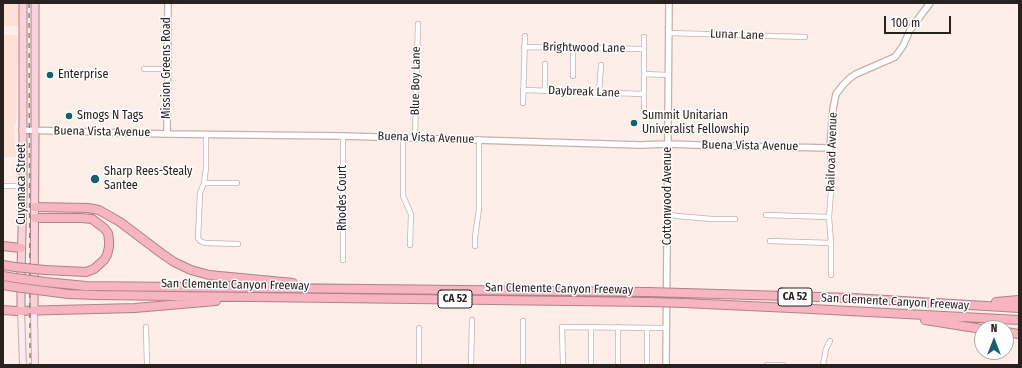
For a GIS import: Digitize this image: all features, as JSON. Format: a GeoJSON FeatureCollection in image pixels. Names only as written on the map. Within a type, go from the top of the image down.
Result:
{"type":"FeatureCollection","features":[{"type":"Feature","properties":{"kind":"highway"},"geometry":{"type":"LineString","coordinates":[[35,207],[88,208],[99,210],[120,222],[174,262],[191,270],[209,274],[312,285],[370,289]]}},
{"type":"Feature","properties":{"kind":"highway"},"geometry":{"type":"LineString","coordinates":[[3,265],[45,270],[86,272],[94,269],[108,255],[110,247],[108,234],[104,228],[92,219],[35,218]]}},
{"type":"Feature","properties":{"kind":"highway"},"geometry":{"type":"LineString","coordinates":[[3,246],[21,248]]}},
{"type":"Feature","properties":{"kind":"highway","name":"San Clemente Canyon Freeway"},"geometry":{"type":"LineString","coordinates":[[3,276],[45,286],[68,294],[649,302],[1019,320]]}},
{"type":"Feature","properties":{"kind":"highway","name":"San Clemente Canyon Freeway"},"geometry":{"type":"LineString","coordinates":[[3,285],[15,287],[86,286],[648,292],[853,298],[1019,308]]}},
{"type":"Feature","properties":{"kind":"highway"},"geometry":{"type":"LineString","coordinates":[[3,310],[135,308],[261,297]]}},
{"type":"Feature","properties":{"kind":"highway"},"geometry":{"type":"LineString","coordinates":[[954,304],[1019,300]]}},
{"type":"Feature","properties":{"kind":"highway"},"geometry":{"type":"LineString","coordinates":[[876,313],[974,328]]}},
{"type":"Feature","properties":{"kind":"main road","name":"Cuyamaca Street"},"geometry":{"type":"LineString","coordinates":[[23,3],[21,248],[23,365]]}},
{"type":"Feature","properties":{"kind":"main road","name":"Cuyamaca Street"},"geometry":{"type":"LineString","coordinates":[[35,3],[35,365]]}},
{"type":"Feature","properties":{"kind":"street","name":"Mission Greens Road"},"geometry":{"type":"LineString","coordinates":[[167,134],[168,3]]}},
{"type":"Feature","properties":{"kind":"street","name":"Cottonwood Avenue"},"geometry":{"type":"LineString","coordinates":[[666,365],[669,3]]}},
{"type":"Feature","properties":{"kind":"street","name":"Railroad Avenue"},"geometry":{"type":"LineString","coordinates":[[831,275],[829,218],[831,191],[830,148],[833,109],[836,94],[842,85],[856,74],[894,58],[903,46],[910,30],[930,3]]}},
{"type":"Feature","properties":{"kind":"street","name":"Blue Boy Lane"},"geometry":{"type":"LineString","coordinates":[[415,138],[418,24]]}},
{"type":"Feature","properties":{"kind":"street","name":"Lunar Lane"},"geometry":{"type":"LineString","coordinates":[[669,33],[805,37]]}},
{"type":"Feature","properties":{"kind":"street"},"geometry":{"type":"LineString","coordinates":[[523,103],[525,36]]}},
{"type":"Feature","properties":{"kind":"street"},"geometry":{"type":"LineString","coordinates":[[644,37],[644,107]]}},
{"type":"Feature","properties":{"kind":"street","name":"Brightwood Lane"},"geometry":{"type":"LineString","coordinates":[[524,47],[644,49]]}},
{"type":"Feature","properties":{"kind":"street"},"geometry":{"type":"LineString","coordinates":[[573,48],[573,76]]}},
{"type":"Feature","properties":{"kind":"street"},"geometry":{"type":"LineString","coordinates":[[545,64],[545,91]]}},
{"type":"Feature","properties":{"kind":"street"},"geometry":{"type":"LineString","coordinates":[[599,92],[600,65]]}},
{"type":"Feature","properties":{"kind":"street"},"geometry":{"type":"LineString","coordinates":[[144,69],[167,69]]}},
{"type":"Feature","properties":{"kind":"street"},"geometry":{"type":"LineString","coordinates":[[644,74],[668,75]]}},
{"type":"Feature","properties":{"kind":"street","name":"Daybreak Lane"},"geometry":{"type":"LineString","coordinates":[[523,90],[644,94]]}},
{"type":"Feature","properties":{"kind":"street","name":"Buena Vista Avenue"},"geometry":{"type":"LineString","coordinates":[[22,130],[167,134],[403,137],[640,145],[668,144],[830,148]]}},
{"type":"Feature","properties":{"kind":"street"},"geometry":{"type":"LineString","coordinates":[[206,134],[206,168],[204,183],[200,193],[198,238],[200,241],[205,243],[238,244]]}},
{"type":"Feature","properties":{"kind":"street","name":"Rhodes Court"},"geometry":{"type":"LineString","coordinates":[[343,136],[343,260]]}},
{"type":"Feature","properties":{"kind":"street"},"geometry":{"type":"LineString","coordinates":[[403,137],[403,196],[411,214],[410,245]]}},
{"type":"Feature","properties":{"kind":"street"},"geometry":{"type":"LineString","coordinates":[[475,246],[479,209],[479,139]]}},
{"type":"Feature","properties":{"kind":"street"},"geometry":{"type":"LineString","coordinates":[[204,183],[237,183]]}},
{"type":"Feature","properties":{"kind":"street"},"geometry":{"type":"LineString","coordinates":[[3,186],[22,186]]}},
{"type":"Feature","properties":{"kind":"street"},"geometry":{"type":"LineString","coordinates":[[668,214],[712,219],[735,219]]}},
{"type":"Feature","properties":{"kind":"street"},"geometry":{"type":"LineString","coordinates":[[766,215],[829,218]]}},
{"type":"Feature","properties":{"kind":"street"},"geometry":{"type":"LineString","coordinates":[[770,241],[831,243]]}},
{"type":"Feature","properties":{"kind":"street"},"geometry":{"type":"LineString","coordinates":[[471,365],[472,320]]}},
{"type":"Feature","properties":{"kind":"street"},"geometry":{"type":"LineString","coordinates":[[522,321],[522,365]]}},
{"type":"Feature","properties":{"kind":"street"},"geometry":{"type":"LineString","coordinates":[[146,327],[146,365]]}},
{"type":"Feature","properties":{"kind":"street"},"geometry":{"type":"LineString","coordinates":[[563,365],[562,327],[666,328]]}},
{"type":"Feature","properties":{"kind":"street"},"geometry":{"type":"LineString","coordinates":[[591,327],[591,365]]}},
{"type":"Feature","properties":{"kind":"street"},"geometry":{"type":"LineString","coordinates":[[618,327],[618,365]]}},
{"type":"Feature","properties":{"kind":"street"},"geometry":{"type":"LineString","coordinates":[[419,328],[419,365]]}},
{"type":"Feature","properties":{"kind":"street"},"geometry":{"type":"LineString","coordinates":[[647,328],[647,365]]}},
{"type":"Feature","properties":{"kind":"street"},"geometry":{"type":"LineString","coordinates":[[823,365],[826,349],[830,341]]}},
{"type":"Feature","properties":{"kind":"street"},"geometry":{"type":"LineString","coordinates":[[767,365],[783,365]]}},
{"type":"Feature","properties":{"kind":"shaded area"},"geometry":{"type":"Polygon","coordinates":[[[3,3],[18,3],[19,25],[3,26],[3,3]]]}},
{"type":"Feature","properties":{"kind":"shaded area"},"geometry":{"type":"Polygon","coordinates":[[[3,35],[18,35],[16,123],[14,125],[16,157],[3,157],[3,35]]]}},
{"type":"Feature","properties":{"kind":"railway"},"geometry":{"type":"LineString","coordinates":[[29,3],[30,365]]}},
{"type":"Feature","properties":{"kind":"place","name":"Enterprise"},"geometry":{"type":"Point","coordinates":[50,75]}},
{"type":"Feature","properties":{"kind":"place","name":"Smogs N Tags"},"geometry":{"type":"Point","coordinates":[69,116]}},
{"type":"Feature","properties":{"kind":"place","name":"Summit Unitarian Univeralist Fellowship"},"geometry":{"type":"Point","coordinates":[634,123]}},
{"type":"Feature","properties":{"kind":"place","name":"Sharp Rees-Stealy Santee"},"geometry":{"type":"Point","coordinates":[95,179]}}]}
